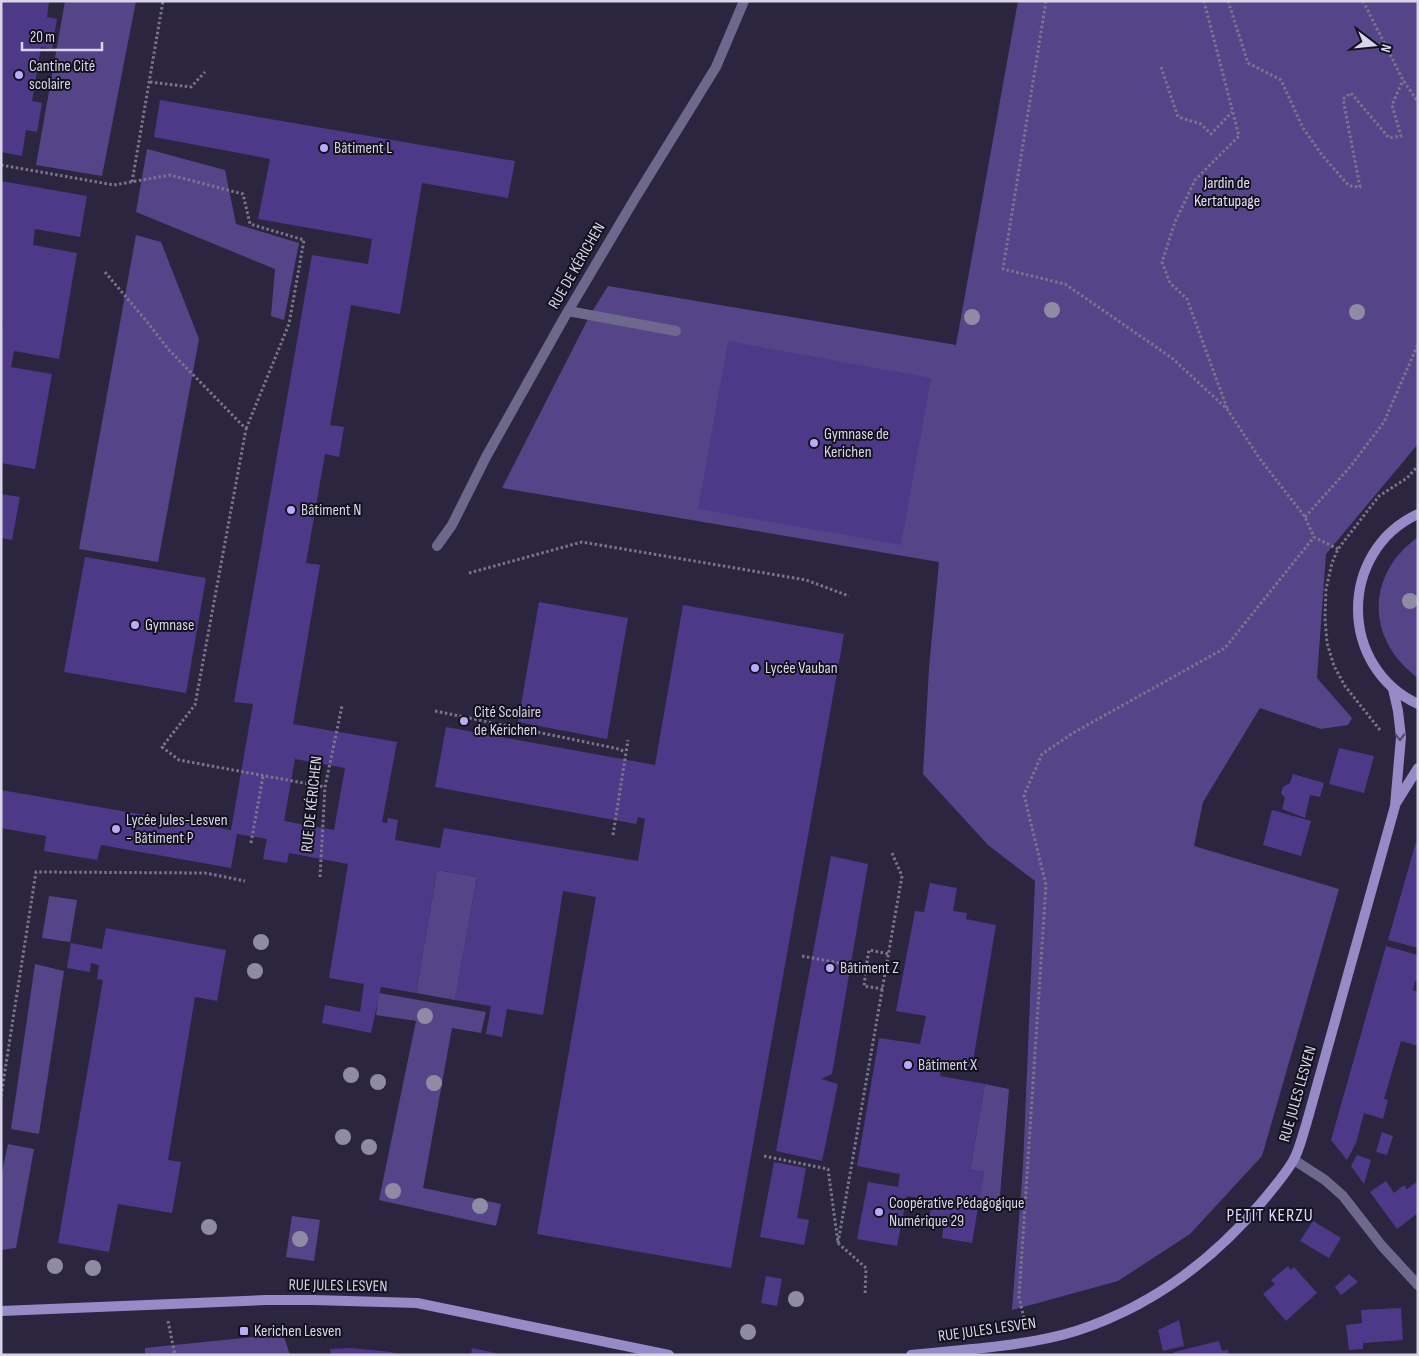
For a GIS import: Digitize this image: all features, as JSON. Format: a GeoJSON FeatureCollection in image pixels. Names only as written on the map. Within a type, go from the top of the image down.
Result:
{"type":"FeatureCollection","features":[{"type":"Feature","properties":{"kind":"street","name":"RUE DE KÉRICHEN"},"geometry":{"type":"LineString","coordinates":[[437,546],[452,525],[491,448],[568,311],[716,66],[744,1]]}},
{"type":"Feature","properties":{"kind":"street"},"geometry":{"type":"LineString","coordinates":[[568,311],[676,331]]}},
{"type":"Feature","properties":{"kind":"street"},"geometry":{"type":"LineString","coordinates":[[1418,514],[1405,519],[1384,538],[1368,561],[1359,588],[1357,615],[1362,643],[1375,668],[1393,689],[1418,704]]}},
{"type":"Feature","properties":{"kind":"street","name":"RUE JULES LESVEN"},"geometry":{"type":"LineString","coordinates":[[911,1355],[1016,1344],[1075,1331],[1134,1308],[1172,1285],[1202,1263],[1242,1225],[1294,1160],[1306,1125],[1394,806],[1401,736],[1393,689]]}},
{"type":"Feature","properties":{"kind":"street","name":"RUE JULES LESVEN"},"geometry":{"type":"LineString","coordinates":[[1394,806],[1418,768]]}},
{"type":"Feature","properties":{"kind":"street"},"geometry":{"type":"LineString","coordinates":[[1294,1160],[1325,1180],[1343,1196],[1382,1246],[1418,1285]]}},
{"type":"Feature","properties":{"kind":"street","name":"RUE JULES LESVEN"},"geometry":{"type":"LineString","coordinates":[[1,1311],[313,1300],[417,1303],[669,1355]]}},
{"type":"Feature","properties":{"kind":"path"},"geometry":{"type":"LineString","coordinates":[[132,182],[163,1]]}},
{"type":"Feature","properties":{"kind":"path"},"geometry":{"type":"LineString","coordinates":[[1046,1],[1003,269],[1065,284],[1172,358],[1227,409]]}},
{"type":"Feature","properties":{"kind":"path"},"geometry":{"type":"LineString","coordinates":[[1204,1],[1239,136],[1194,180],[1175,222],[1162,262],[1170,283],[1187,299],[1227,409],[1260,459],[1305,517],[1314,537],[1338,550]]}},
{"type":"Feature","properties":{"kind":"path"},"geometry":{"type":"LineString","coordinates":[[1228,1],[1248,63],[1280,80],[1303,128],[1322,155],[1349,186],[1360,187],[1343,98],[1351,93],[1389,138],[1401,136],[1392,105],[1403,80]]}},
{"type":"Feature","properties":{"kind":"path"},"geometry":{"type":"LineString","coordinates":[[1363,1],[1403,80],[1418,102]]}},
{"type":"Feature","properties":{"kind":"path"},"geometry":{"type":"LineString","coordinates":[[1161,67],[1178,117],[1201,124],[1211,134],[1233,112]]}},
{"type":"Feature","properties":{"kind":"path"},"geometry":{"type":"LineString","coordinates":[[150,82],[191,87],[205,72]]}},
{"type":"Feature","properties":{"kind":"path"},"geometry":{"type":"LineString","coordinates":[[1,165],[114,185],[170,175],[243,194],[250,224],[304,240],[289,324],[246,429],[195,705],[162,747],[179,760],[326,787]]}},
{"type":"Feature","properties":{"kind":"path"},"geometry":{"type":"LineString","coordinates":[[105,272],[169,350],[246,429]]}},
{"type":"Feature","properties":{"kind":"path"},"geometry":{"type":"LineString","coordinates":[[1305,517],[1350,467],[1384,422],[1418,344]]}},
{"type":"Feature","properties":{"kind":"path"},"geometry":{"type":"LineString","coordinates":[[1028,1341],[1019,1297],[1046,885],[1024,795],[1042,754],[1074,733],[1225,648],[1314,537]]}},
{"type":"Feature","properties":{"kind":"path"},"geometry":{"type":"LineString","coordinates":[[469,573],[582,542],[806,580],[849,596]]}},
{"type":"Feature","properties":{"kind":"path","name":"RUE DE KÉRICHEN"},"geometry":{"type":"LineString","coordinates":[[320,877],[326,787],[342,706]]}},
{"type":"Feature","properties":{"kind":"path"},"geometry":{"type":"LineString","coordinates":[[435,711],[619,749],[625,752]]}},
{"type":"Feature","properties":{"kind":"path"},"geometry":{"type":"LineString","coordinates":[[613,835],[628,740]]}},
{"type":"Feature","properties":{"kind":"path"},"geometry":{"type":"LineString","coordinates":[[252,843],[263,776]]}},
{"type":"Feature","properties":{"kind":"path"},"geometry":{"type":"LineString","coordinates":[[838,1243],[902,876],[892,853]]}},
{"type":"Feature","properties":{"kind":"path"},"geometry":{"type":"LineString","coordinates":[[1,1096],[36,872],[206,872],[245,881]]}},
{"type":"Feature","properties":{"kind":"path"},"geometry":{"type":"LineString","coordinates":[[883,989],[864,986],[866,968],[870,950],[889,954]]}},
{"type":"Feature","properties":{"kind":"path"},"geometry":{"type":"LineString","coordinates":[[802,956],[866,968]]}},
{"type":"Feature","properties":{"kind":"path"},"geometry":{"type":"LineString","coordinates":[[764,1156],[828,1169],[838,1243],[866,1268],[864,1295]]}},
{"type":"Feature","properties":{"kind":"path"},"geometry":{"type":"LineString","coordinates":[[165,1306],[175,1355]]}},
{"type":"Feature","properties":{"kind":"green space"},"geometry":{"type":"Polygon","coordinates":[[[65,1],[136,1],[102,176],[36,165],[65,1]]]}},
{"type":"Feature","properties":{"kind":"green space","name":"Jardin de Kertatupage"},"geometry":{"type":"Polygon","coordinates":[[[1018,1],[1418,1],[1418,444],[1326,554],[1317,678],[1352,718],[1348,725],[1321,729],[1260,708],[1203,802],[1194,846],[1339,889],[1262,1156],[1190,1234],[1118,1281],[1012,1310],[1023,1166],[1035,881],[988,845],[923,774],[929,668],[939,562],[502,488],[590,315],[608,286],[956,345],[1018,1]]]}},
{"type":"Feature","properties":{"kind":"green space"},"geometry":{"type":"Polygon","coordinates":[[[147,149],[225,170],[236,224],[299,243],[284,320],[271,316],[275,269],[136,212],[147,149]]]}},
{"type":"Feature","properties":{"kind":"green space"},"geometry":{"type":"Polygon","coordinates":[[[136,235],[161,242],[199,339],[158,562],[79,549],[136,235]]]}},
{"type":"Feature","properties":{"kind":"green space"},"geometry":{"type":"Polygon","coordinates":[[[1418,537],[1418,678],[1401,663],[1389,645],[1381,627],[1379,608],[1381,588],[1388,570],[1401,552],[1418,537]]]}},
{"type":"Feature","properties":{"kind":"green space"},"geometry":{"type":"Polygon","coordinates":[[[437,870],[477,877],[455,1000],[416,993],[437,870]]]}},
{"type":"Feature","properties":{"kind":"green space"},"geometry":{"type":"Polygon","coordinates":[[[49,896],[77,900],[70,942],[42,938],[49,896]]]}},
{"type":"Feature","properties":{"kind":"green space"},"geometry":{"type":"Polygon","coordinates":[[[35,964],[64,971],[39,1134],[11,1129],[35,964]]]}},
{"type":"Feature","properties":{"kind":"green space"},"geometry":{"type":"Polygon","coordinates":[[[379,993],[486,1012],[481,1033],[452,1028],[423,1188],[501,1204],[496,1226],[379,1200],[416,1021],[376,1015],[379,993]]]}},
{"type":"Feature","properties":{"kind":"green space"},"geometry":{"type":"Polygon","coordinates":[[[985,1084],[1009,1089],[999,1207],[978,1204],[984,1172],[970,1170],[985,1084]]]}},
{"type":"Feature","properties":{"kind":"green space"},"geometry":{"type":"Polygon","coordinates":[[[8,1144],[34,1149],[16,1248],[1,1250],[1,1177],[8,1144]]]}},
{"type":"Feature","properties":{"kind":"green space"},"geometry":{"type":"Polygon","coordinates":[[[292,1216],[320,1220],[314,1261],[286,1257],[292,1216]]]}},
{"type":"Feature","properties":{"kind":"green space"},"geometry":{"type":"Polygon","coordinates":[[[283,1334],[290,1355],[145,1355],[145,1348],[283,1334]]]}},
{"type":"Feature","properties":{"kind":"building","name":"Cantine Cité scolaire"},"geometry":{"type":"Polygon","coordinates":[[[1,1],[49,1],[47,17],[57,19],[52,49],[41,47],[32,101],[42,103],[37,132],[26,130],[22,156],[1,152],[1,1]]]}},
{"type":"Feature","properties":{"kind":"building","name":"Lycée Vauban"},"geometry":{"type":"Polygon","coordinates":[[[160,100],[515,161],[508,198],[422,183],[400,314],[351,305],[330,425],[344,427],[339,457],[325,454],[306,563],[320,565],[293,724],[397,742],[382,822],[387,823],[388,818],[398,820],[395,840],[440,848],[444,828],[638,861],[645,819],[638,817],[636,824],[435,787],[446,727],[655,765],[683,605],[844,634],[731,1268],[537,1234],[596,897],[563,891],[543,1015],[507,1009],[502,1037],[486,1034],[491,1006],[455,1000],[477,877],[437,870],[416,993],[381,987],[371,1033],[322,1023],[325,1005],[360,1012],[364,984],[329,978],[348,864],[289,853],[287,863],[263,859],[267,839],[237,834],[231,868],[101,845],[97,860],[44,851],[46,836],[1,828],[1,790],[231,830],[253,704],[234,702],[312,255],[368,264],[372,239],[258,219],[270,159],[154,137],[160,100]],[[295,759],[284,821],[334,830],[345,768],[295,759]]]}},
{"type":"Feature","properties":{"kind":"building"},"geometry":{"type":"Polygon","coordinates":[[[1,181],[87,196],[80,237],[35,229],[33,245],[77,253],[59,359],[14,351],[11,367],[52,374],[35,469],[1,463],[1,331],[3,324],[1,324],[1,181]]]}},
{"type":"Feature","properties":{"kind":"building","name":"Gymnase de Kerichen"},"geometry":{"type":"Polygon","coordinates":[[[728,341],[931,378],[901,545],[698,509],[728,341]]]}},
{"type":"Feature","properties":{"kind":"building"},"geometry":{"type":"Polygon","coordinates":[[[1,494],[20,497],[12,540],[1,538],[1,494]]]}},
{"type":"Feature","properties":{"kind":"building","name":"Gymnase"},"geometry":{"type":"Polygon","coordinates":[[[85,557],[206,578],[186,693],[64,672],[85,557]]]}},
{"type":"Feature","properties":{"kind":"building"},"geometry":{"type":"Polygon","coordinates":[[[539,602],[628,618],[607,739],[518,722],[539,602]]]}},
{"type":"Feature","properties":{"kind":"building"},"geometry":{"type":"Polygon","coordinates":[[[1339,748],[1374,756],[1364,793],[1329,784],[1339,748]]]}},
{"type":"Feature","properties":{"kind":"building"},"geometry":{"type":"Polygon","coordinates":[[[1293,774],[1324,783],[1320,797],[1310,795],[1305,818],[1282,809],[1285,798],[1281,793],[1283,787],[1290,783],[1293,774]]]}},
{"type":"Feature","properties":{"kind":"building"},"geometry":{"type":"Polygon","coordinates":[[[1272,810],[1311,821],[1301,856],[1263,845],[1272,810]]]}},
{"type":"Feature","properties":{"kind":"building"},"geometry":{"type":"Polygon","coordinates":[[[1416,842],[1418,842],[1418,948],[1388,940],[1416,842]]]}},
{"type":"Feature","properties":{"kind":"building","name":"Bâtiment Z"},"geometry":{"type":"Polygon","coordinates":[[[831,856],[868,864],[832,1074],[821,1079],[838,1084],[822,1161],[776,1151],[831,856]]]}},
{"type":"Feature","properties":{"kind":"building","name":"Bâtiment X"},"geometry":{"type":"Polygon","coordinates":[[[930,883],[957,888],[953,911],[967,913],[966,919],[996,925],[972,1067],[942,1062],[940,1076],[985,1084],[970,1170],[984,1172],[972,1243],[942,1238],[944,1223],[929,1221],[932,1200],[907,1196],[897,1246],[857,1239],[868,1182],[898,1187],[900,1174],[857,1166],[879,1038],[920,1044],[926,1016],[896,1011],[915,911],[924,912],[930,883]]]}},
{"type":"Feature","properties":{"kind":"building"},"geometry":{"type":"Polygon","coordinates":[[[106,928],[226,950],[217,1001],[195,997],[168,1160],[181,1162],[172,1213],[118,1204],[109,1252],[58,1243],[103,980],[97,979],[99,965],[91,963],[90,972],[67,968],[71,943],[102,949],[106,928]]]}},
{"type":"Feature","properties":{"kind":"building"},"geometry":{"type":"Polygon","coordinates":[[[1386,946],[1418,955],[1418,982],[1415,981],[1413,990],[1418,992],[1418,1046],[1401,1041],[1384,1099],[1388,1100],[1383,1119],[1364,1113],[1356,1143],[1347,1160],[1331,1140],[1386,946]]]}},
{"type":"Feature","properties":{"kind":"building"},"geometry":{"type":"Polygon","coordinates":[[[1382,1132],[1393,1136],[1387,1155],[1376,1152],[1382,1132]]]}},
{"type":"Feature","properties":{"kind":"building"},"geometry":{"type":"Polygon","coordinates":[[[1357,1155],[1371,1160],[1364,1184],[1351,1166],[1357,1155]]]}},
{"type":"Feature","properties":{"kind":"building"},"geometry":{"type":"Polygon","coordinates":[[[774,1162],[806,1168],[797,1218],[809,1220],[804,1245],[760,1237],[774,1162]]]}},
{"type":"Feature","properties":{"kind":"building"},"geometry":{"type":"Polygon","coordinates":[[[1386,1181],[1394,1193],[1404,1185],[1407,1189],[1417,1182],[1418,1184],[1418,1200],[1416,1201],[1418,1213],[1397,1229],[1370,1192],[1386,1181]]]}},
{"type":"Feature","properties":{"kind":"building"},"geometry":{"type":"Polygon","coordinates":[[[1313,1221],[1341,1238],[1329,1258],[1300,1241],[1313,1221]]]}},
{"type":"Feature","properties":{"kind":"building"},"geometry":{"type":"Polygon","coordinates":[[[1288,1266],[1291,1270],[1294,1267],[1317,1293],[1286,1321],[1263,1294],[1275,1284],[1271,1280],[1288,1266]]]}},
{"type":"Feature","properties":{"kind":"building"},"geometry":{"type":"Polygon","coordinates":[[[1349,1274],[1358,1282],[1341,1295],[1335,1287],[1349,1274]]]}},
{"type":"Feature","properties":{"kind":"building"},"geometry":{"type":"Polygon","coordinates":[[[766,1276],[782,1279],[777,1306],[761,1303],[766,1276]]]}},
{"type":"Feature","properties":{"kind":"building"},"geometry":{"type":"Polygon","coordinates":[[[1401,1308],[1403,1340],[1363,1343],[1363,1349],[1349,1350],[1346,1325],[1362,1323],[1361,1310],[1401,1308]]]}},
{"type":"Feature","properties":{"kind":"building"},"geometry":{"type":"Polygon","coordinates":[[[1179,1320],[1184,1346],[1163,1351],[1158,1330],[1179,1320]]]}},
{"type":"Feature","properties":{"kind":"building"},"geometry":{"type":"Polygon","coordinates":[[[1219,1341],[1222,1351],[1228,1350],[1229,1355],[1174,1355],[1174,1352],[1219,1341]]]}},
{"type":"Feature","properties":{"kind":"building"},"geometry":{"type":"Polygon","coordinates":[[[351,1348],[391,1352],[401,1355],[331,1355],[330,1349],[351,1348]]]}},
{"type":"Feature","properties":{"kind":"building"},"geometry":{"type":"Polygon","coordinates":[[[472,1348],[496,1353],[495,1355],[471,1355],[472,1348]]]}},
{"type":"Feature","properties":{"kind":"place","name":"Cantine Cité scolaire"},"geometry":{"type":"Point","coordinates":[19,75]}},
{"type":"Feature","properties":{"kind":"place","name":"Bâtiment L"},"geometry":{"type":"Point","coordinates":[324,148]}},
{"type":"Feature","properties":{"kind":"place","name":"Gymnase de Kerichen"},"geometry":{"type":"Point","coordinates":[814,443]}},
{"type":"Feature","properties":{"kind":"place","name":"Bâtiment N"},"geometry":{"type":"Point","coordinates":[291,510]}},
{"type":"Feature","properties":{"kind":"place","name":"Gymnase"},"geometry":{"type":"Point","coordinates":[135,625]}},
{"type":"Feature","properties":{"kind":"place","name":"Lycée Vauban"},"geometry":{"type":"Point","coordinates":[755,668]}},
{"type":"Feature","properties":{"kind":"place","name":"Cité Scolaire de Kerichen"},"geometry":{"type":"Point","coordinates":[464,721]}},
{"type":"Feature","properties":{"kind":"place","name":"Lycée Jules-Lesven - Bâtiment P"},"geometry":{"type":"Point","coordinates":[116,829]}},
{"type":"Feature","properties":{"kind":"place","name":"Bâtiment Z"},"geometry":{"type":"Point","coordinates":[830,968]}},
{"type":"Feature","properties":{"kind":"place","name":"Bâtiment X"},"geometry":{"type":"Point","coordinates":[908,1065]}},
{"type":"Feature","properties":{"kind":"place","name":"Coopérative Pédagogique Numérique 29"},"geometry":{"type":"Point","coordinates":[879,1212]}},
{"type":"Feature","properties":{"kind":"place","name":"Kerichen Lesven"},"geometry":{"type":"Point","coordinates":[244,1331]}},
{"type":"Feature","properties":{"kind":"district","name":"PETIT KERZU"},"geometry":{"type":"Point","coordinates":[1270,1215]}}]}
